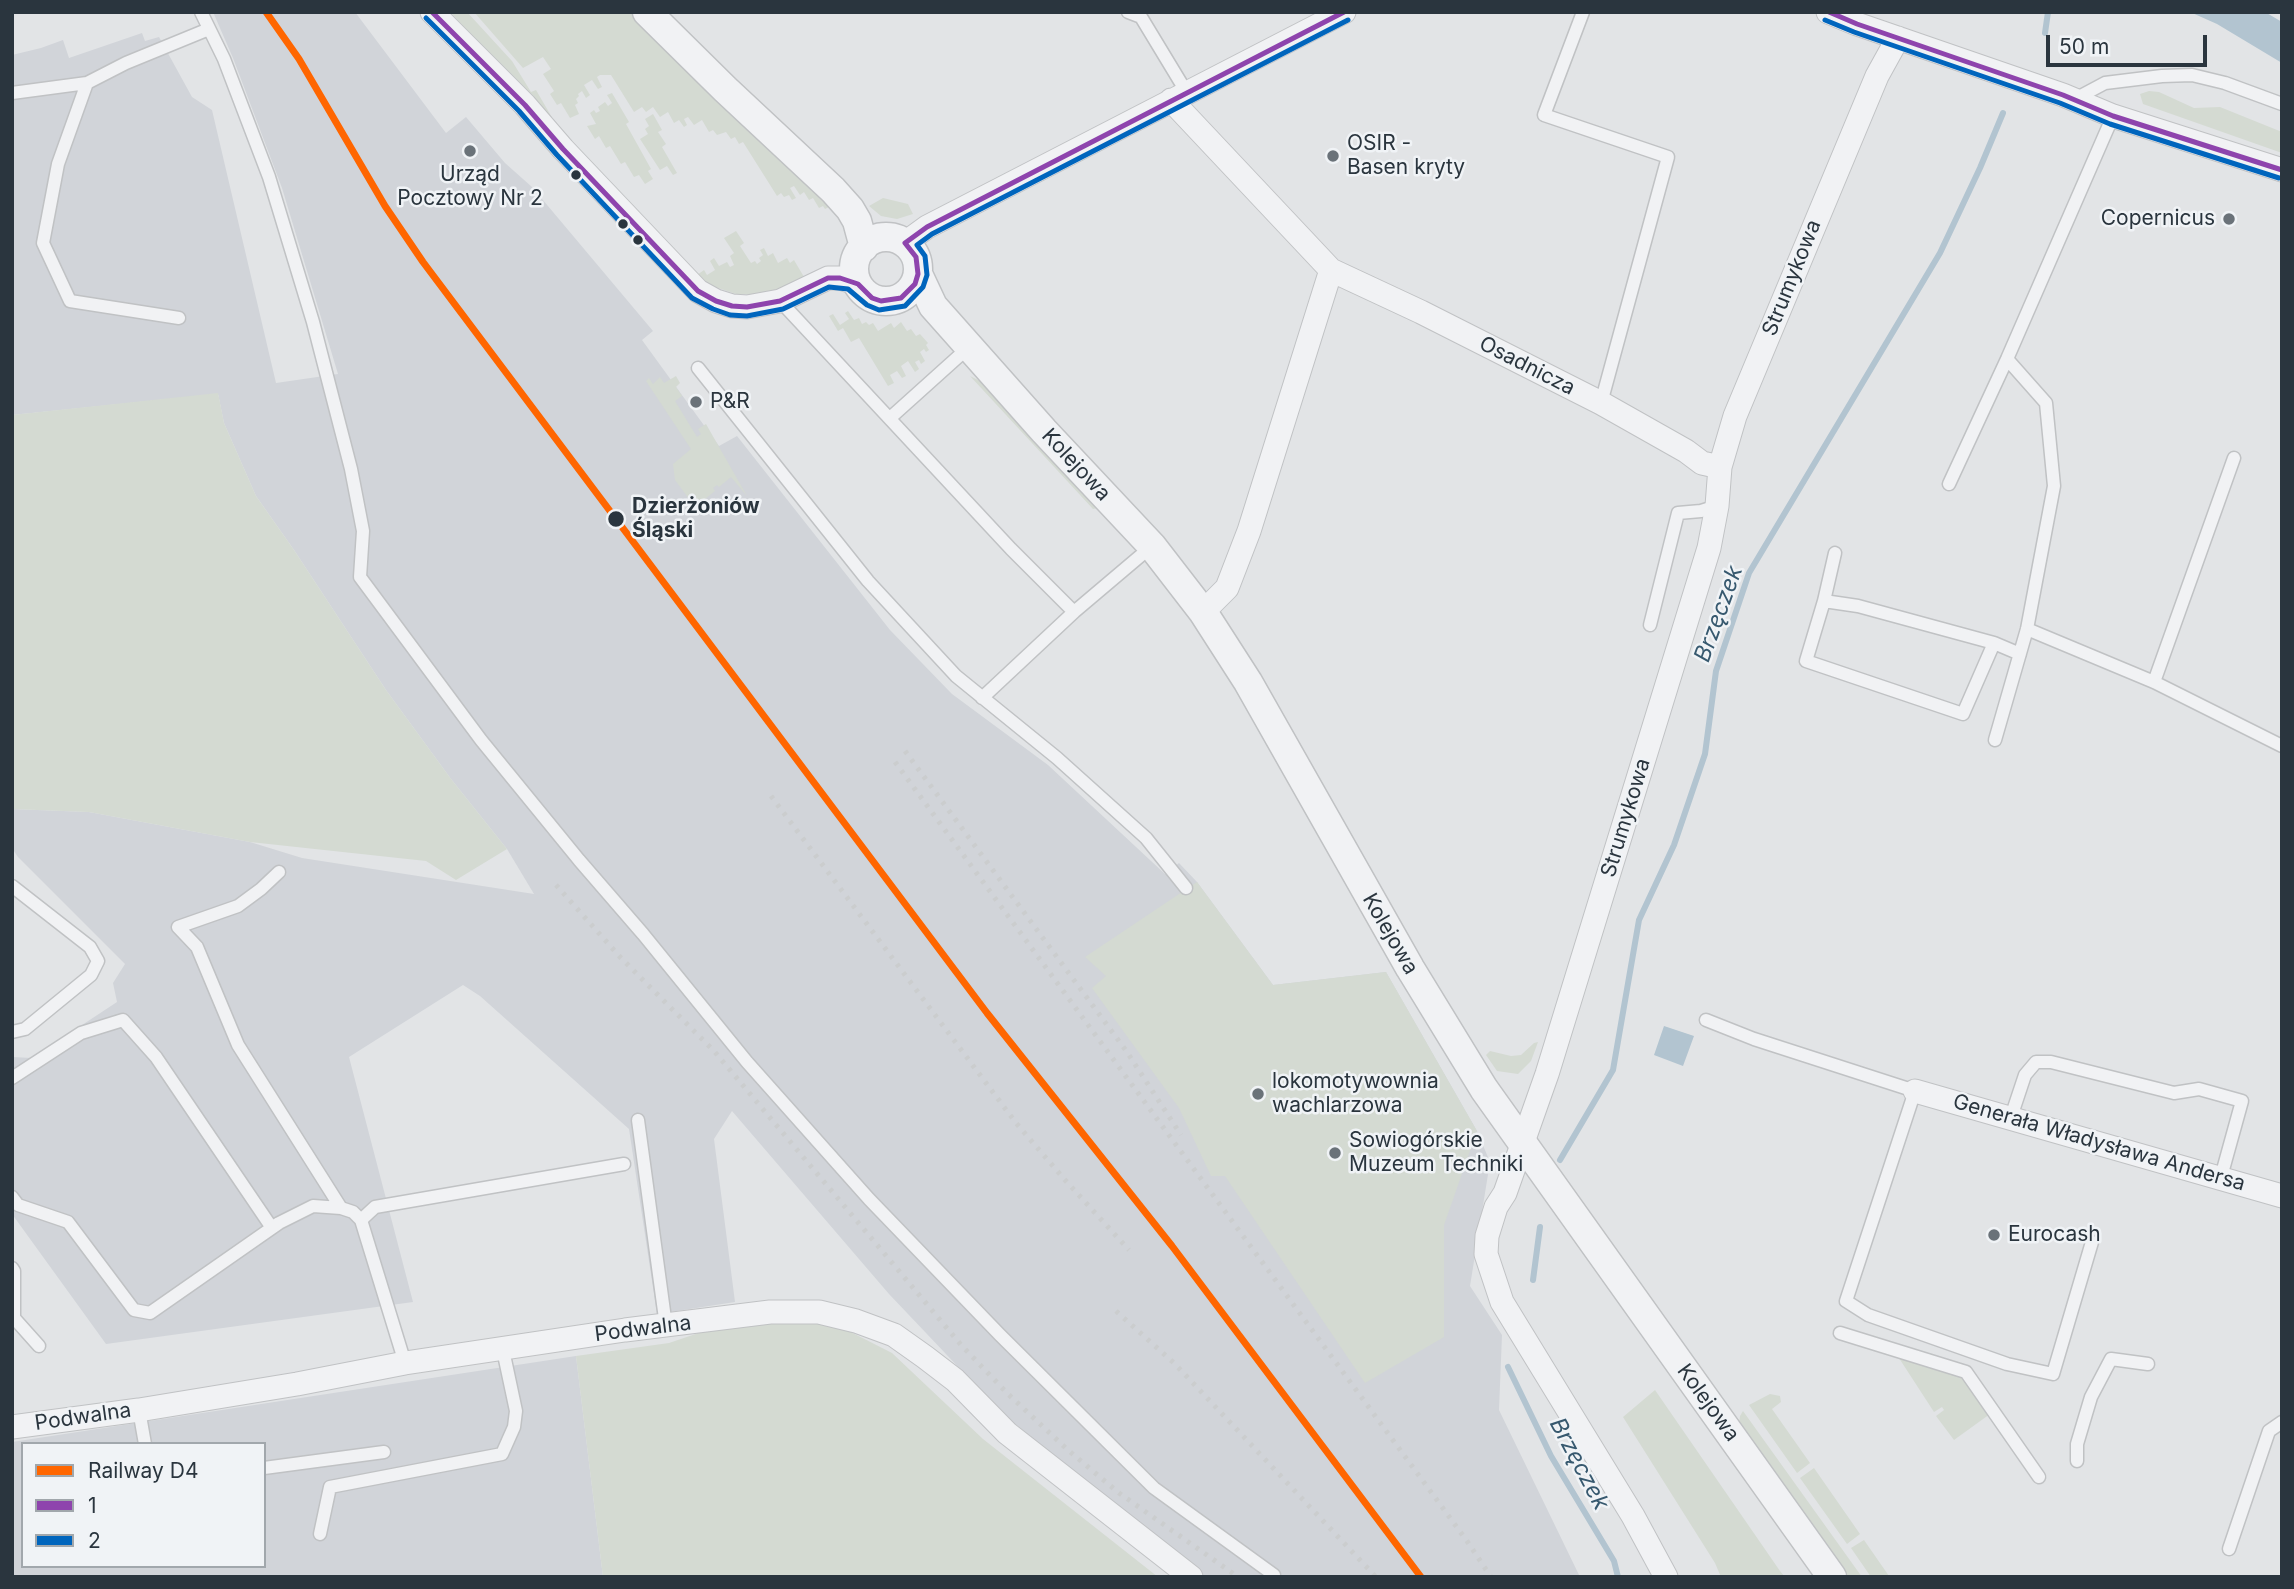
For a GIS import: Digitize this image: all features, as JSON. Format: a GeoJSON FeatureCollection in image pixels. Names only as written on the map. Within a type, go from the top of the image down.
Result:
{"type":"FeatureCollection","features":[{"type":"Feature","properties":{"kind":"street"},"geometry":{"type":"LineString","coordinates":[[432,12],[525,105],[563,149],[698,291],[716,301],[747,307],[780,301],[828,278],[839,278],[858,284]]}},
{"type":"Feature","properties":{"kind":"street"},"geometry":{"type":"LineString","coordinates":[[647,12],[833,190],[876,237],[916,257],[913,283],[901,298],[881,301],[872,298],[858,284],[855,275],[858,255],[876,237],[927,227],[1344,12]]}},
{"type":"Feature","properties":{"kind":"street"},"geometry":{"type":"LineString","coordinates":[[1828,12],[2075,99],[2113,116],[2282,170]]}},
{"type":"Feature","properties":{"kind":"street","name":"Strumykowa"},"geometry":{"type":"LineString","coordinates":[[1666,1577],[1633,1516],[1502,1302],[1486,1254],[1487,1236],[1547,1074],[1709,548],[1717,506],[1720,467],[1735,416],[1877,76],[1898,38]]}},
{"type":"Feature","properties":{"kind":"street","name":"Osadnicza"},"geometry":{"type":"LineString","coordinates":[[1179,97],[1331,270],[1601,403],[1686,451],[1702,463],[1720,467]]}},
{"type":"Feature","properties":{"kind":"street"},"geometry":{"type":"LineString","coordinates":[[1203,612],[1227,587],[1249,531],[1331,270]]}},
{"type":"Feature","properties":{"kind":"street","name":"Kolejowa"},"geometry":{"type":"LineString","coordinates":[[913,283],[1044,431],[1152,546],[1203,612],[1248,682],[1409,968],[1484,1089],[1832,1577]]}},
{"type":"Feature","properties":{"kind":"street","name":"Generała Władysława Andersa"},"geometry":{"type":"LineString","coordinates":[[1916,1091],[2282,1196]]}},
{"type":"Feature","properties":{"kind":"street","name":"Podwalna"},"geometry":{"type":"LineString","coordinates":[[12,1427],[139,1410],[405,1363],[770,1312],[819,1312],[856,1321],[894,1335],[955,1380],[1007,1433],[1191,1577]]}},
{"type":"Feature","properties":{"kind":"lane"},"geometry":{"type":"LineString","coordinates":[[201,12],[224,59],[269,177],[313,322],[351,469],[363,531],[360,576],[481,740],[579,860],[747,1062],[869,1199],[1000,1335],[1154,1488],[1274,1575]]}},
{"type":"Feature","properties":{"kind":"lane"},"geometry":{"type":"LineString","coordinates":[[1128,12],[1141,17],[1179,97]]}},
{"type":"Feature","properties":{"kind":"lane"},"geometry":{"type":"LineString","coordinates":[[1583,12],[1544,115],[1668,157],[1601,403]]}},
{"type":"Feature","properties":{"kind":"lane"},"geometry":{"type":"LineString","coordinates":[[12,93],[87,83],[126,63],[209,29]]}},
{"type":"Feature","properties":{"kind":"lane"},"geometry":{"type":"LineString","coordinates":[[2075,99],[2105,83],[2192,75],[2225,83],[2282,104]]}},
{"type":"Feature","properties":{"kind":"lane"},"geometry":{"type":"LineString","coordinates":[[87,83],[58,163],[43,243],[70,301],[179,318]]}},
{"type":"Feature","properties":{"kind":"lane"},"geometry":{"type":"LineString","coordinates":[[1950,484],[2113,116]]}},
{"type":"Feature","properties":{"kind":"lane"},"geometry":{"type":"LineString","coordinates":[[780,301],[1074,612]]}},
{"type":"Feature","properties":{"kind":"lane"},"geometry":{"type":"LineString","coordinates":[[890,418],[969,347]]}},
{"type":"Feature","properties":{"kind":"lane"},"geometry":{"type":"LineString","coordinates":[[1995,740],[2027,629],[2054,486],[2046,403],[2007,359]]}},
{"type":"Feature","properties":{"kind":"lane"},"geometry":{"type":"LineString","coordinates":[[698,368],[868,581],[956,676],[1057,758],[1146,838],[1186,888]]}},
{"type":"Feature","properties":{"kind":"lane"},"geometry":{"type":"LineString","coordinates":[[2154,682],[2234,458]]}},
{"type":"Feature","properties":{"kind":"lane"},"geometry":{"type":"LineString","coordinates":[[1650,625],[1678,513],[1717,506]]}},
{"type":"Feature","properties":{"kind":"lane"},"geometry":{"type":"LineString","coordinates":[[982,698],[1074,612],[1152,546]]}},
{"type":"Feature","properties":{"kind":"lane"},"geometry":{"type":"LineString","coordinates":[[1835,553],[1806,661],[1963,714],[1994,643]]}},
{"type":"Feature","properties":{"kind":"lane"},"geometry":{"type":"LineString","coordinates":[[1824,601],[1858,606],[1994,643],[2020,654]]}},
{"type":"Feature","properties":{"kind":"lane"},"geometry":{"type":"LineString","coordinates":[[2027,629],[2154,682],[2282,746]]}},
{"type":"Feature","properties":{"kind":"lane"},"geometry":{"type":"LineString","coordinates":[[279,872],[238,906],[178,927],[197,947],[238,1045],[341,1208]]}},
{"type":"Feature","properties":{"kind":"lane"},"geometry":{"type":"LineString","coordinates":[[12,886],[90,947],[98,961],[91,975],[25,1029],[12,1032]]}},
{"type":"Feature","properties":{"kind":"lane"},"geometry":{"type":"LineString","coordinates":[[12,1079],[81,1033],[123,1020],[156,1057],[272,1228]]}},
{"type":"Feature","properties":{"kind":"lane"},"geometry":{"type":"LineString","coordinates":[[1706,1020],[1752,1044],[1916,1091],[1846,1301],[1868,1315],[2007,1364],[2053,1374],[2092,1242]]}},
{"type":"Feature","properties":{"kind":"lane"},"geometry":{"type":"LineString","coordinates":[[2011,1117],[2025,1075],[2036,1062],[2051,1062],[2174,1093],[2199,1088],[2242,1101],[2221,1177]]}},
{"type":"Feature","properties":{"kind":"lane"},"geometry":{"type":"LineString","coordinates":[[638,1120],[666,1326]]}},
{"type":"Feature","properties":{"kind":"lane"},"geometry":{"type":"LineString","coordinates":[[361,1220],[375,1207],[624,1164]]}},
{"type":"Feature","properties":{"kind":"lane"},"geometry":{"type":"LineString","coordinates":[[12,1197],[18,1205],[68,1223],[134,1310],[150,1313],[272,1228],[313,1206],[341,1208],[353,1212],[361,1220],[405,1363]]}},
{"type":"Feature","properties":{"kind":"lane"},"geometry":{"type":"LineString","coordinates":[[12,1268],[13,1318],[39,1346]]}},
{"type":"Feature","properties":{"kind":"lane"},"geometry":{"type":"LineString","coordinates":[[1840,1333],[1966,1372],[2039,1477]]}},
{"type":"Feature","properties":{"kind":"lane"},"geometry":{"type":"LineString","coordinates":[[320,1534],[330,1486],[502,1454],[514,1427],[516,1411],[503,1350]]}},
{"type":"Feature","properties":{"kind":"lane"},"geometry":{"type":"LineString","coordinates":[[2077,1461],[2077,1444],[2091,1397],[2111,1359],[2148,1364]]}},
{"type":"Feature","properties":{"kind":"lane"},"geometry":{"type":"LineString","coordinates":[[139,1410],[145,1442]]}},
{"type":"Feature","properties":{"kind":"lane"},"geometry":{"type":"LineString","coordinates":[[2228,1549],[2269,1431],[2282,1422]]}},
{"type":"Feature","properties":{"kind":"lane"},"geometry":{"type":"LineString","coordinates":[[266,1468],[384,1452]]}},
{"type":"Feature","properties":{"kind":"shaded area"},"geometry":{"type":"Polygon","coordinates":[[[213,12],[355,12],[446,133],[466,117],[505,163],[532,187],[653,331],[642,340],[719,446],[737,436],[890,630],[952,694],[1048,765],[1165,874],[1179,863],[1197,882],[1273,985],[1386,972],[1477,1131],[1490,1162],[1470,1286],[1502,1335],[1499,1410],[1580,1577],[1205,1577],[1001,1412],[889,1294],[732,1111],[714,1139],[735,1302],[657,1314],[629,1129],[480,996],[463,985],[349,1057],[413,1302],[106,1344],[12,1214],[12,1057],[32,1058],[117,1002],[113,983],[125,964],[18,857],[12,848],[12,809],[89,812],[250,842],[302,858],[534,894],[507,849],[451,779],[386,690],[256,496],[224,423],[218,394],[12,415],[12,55],[63,40],[69,58],[142,33],[145,41],[159,37],[192,97],[212,110],[276,383],[338,374],[282,188],[213,12]]]}},
{"type":"Feature","properties":{"kind":"shaded area"},"geometry":{"type":"Polygon","coordinates":[[[450,12],[467,12],[512,61],[531,92],[536,90],[557,126],[450,12]]]}},
{"type":"Feature","properties":{"kind":"shaded area"},"geometry":{"type":"Polygon","coordinates":[[[474,12],[630,12],[833,205],[825,209],[823,206],[819,208],[813,198],[809,200],[804,192],[800,195],[794,186],[790,188],[796,198],[792,200],[789,195],[784,197],[781,193],[777,196],[743,142],[739,144],[735,137],[731,139],[726,132],[717,135],[713,130],[709,132],[702,120],[694,125],[688,117],[684,119],[687,125],[684,127],[679,120],[674,123],[668,112],[660,117],[653,107],[646,112],[642,107],[634,112],[611,75],[597,77],[602,87],[598,89],[592,80],[584,85],[590,95],[586,98],[582,91],[578,94],[578,103],[575,105],[579,114],[570,118],[561,103],[557,105],[550,94],[554,91],[543,74],[551,69],[543,57],[523,68],[474,12]]]}},
{"type":"Feature","properties":{"kind":"shaded area"},"geometry":{"type":"Polygon","coordinates":[[[2159,92],[2194,108],[2220,107],[2282,132],[2282,153],[2143,104],[2140,94],[2159,92]]]}},
{"type":"Feature","properties":{"kind":"shaded area"},"geometry":{"type":"Polygon","coordinates":[[[612,93],[651,169],[648,171],[653,179],[645,184],[639,175],[634,177],[625,162],[621,164],[610,146],[606,148],[599,136],[595,139],[587,126],[596,124],[590,113],[594,110],[596,113],[600,111],[598,107],[605,102],[608,106],[612,103],[607,95],[612,93]]]}},
{"type":"Feature","properties":{"kind":"shaded area"},"geometry":{"type":"Polygon","coordinates":[[[653,114],[662,130],[658,132],[666,144],[662,147],[677,173],[673,175],[667,166],[660,170],[640,139],[648,134],[645,129],[649,126],[645,119],[653,114]]]}},
{"type":"Feature","properties":{"kind":"shaded area"},"geometry":{"type":"Polygon","coordinates":[[[883,198],[908,204],[913,214],[897,219],[881,216],[869,206],[883,198]]]}},
{"type":"Feature","properties":{"kind":"shaded area"},"geometry":{"type":"Polygon","coordinates":[[[736,231],[744,243],[740,246],[751,263],[755,261],[757,264],[761,261],[759,258],[763,255],[760,250],[764,248],[768,256],[773,253],[778,263],[787,258],[790,263],[794,260],[804,277],[761,295],[736,294],[712,286],[697,275],[704,270],[707,275],[715,270],[710,261],[714,258],[719,266],[727,262],[730,267],[734,265],[730,256],[734,253],[724,238],[736,231]]]}},
{"type":"Feature","properties":{"kind":"shaded area"},"geometry":{"type":"Polygon","coordinates":[[[848,311],[854,320],[859,318],[862,324],[873,323],[878,331],[891,323],[894,328],[901,322],[907,331],[911,329],[916,336],[920,334],[928,343],[926,345],[929,350],[920,352],[925,361],[921,364],[919,360],[915,362],[919,369],[915,372],[908,361],[901,366],[906,376],[902,378],[897,371],[890,375],[894,383],[888,386],[859,338],[851,342],[843,328],[838,331],[829,316],[833,314],[840,325],[849,319],[845,313],[848,311]]]}},
{"type":"Feature","properties":{"kind":"shaded area"},"geometry":{"type":"Polygon","coordinates":[[[676,376],[680,383],[676,387],[682,396],[675,401],[697,437],[701,434],[698,429],[706,424],[747,496],[731,477],[719,487],[717,485],[713,488],[715,491],[695,507],[675,480],[673,464],[691,449],[646,381],[649,378],[653,384],[660,377],[664,383],[676,376]]]}},
{"type":"Feature","properties":{"kind":"shaded area"},"geometry":{"type":"Polygon","coordinates":[[[970,376],[984,383],[1098,508],[1093,509],[970,376]]]}},
{"type":"Feature","properties":{"kind":"shaded area"},"geometry":{"type":"Polygon","coordinates":[[[218,393],[224,423],[256,496],[386,690],[451,779],[507,849],[456,880],[426,861],[250,842],[89,812],[12,809],[12,415],[218,393]]]}},
{"type":"Feature","properties":{"kind":"shaded area","name":"Sowiogórskie Muzeum Techniki"},"geometry":{"type":"Polygon","coordinates":[[[1197,882],[1273,985],[1386,972],[1477,1131],[1444,1225],[1444,1337],[1365,1383],[1225,1176],[1211,1176],[1179,1108],[1092,988],[1106,976],[1085,957],[1197,882]]]}},
{"type":"Feature","properties":{"kind":"shaded area"},"geometry":{"type":"Polygon","coordinates":[[[1538,1042],[1531,1061],[1518,1074],[1497,1071],[1486,1055],[1490,1051],[1511,1056],[1521,1055],[1538,1042]]]}},
{"type":"Feature","properties":{"kind":"shaded area"},"geometry":{"type":"Polygon","coordinates":[[[746,1317],[833,1323],[892,1353],[983,1439],[1158,1577],[603,1577],[576,1356],[669,1343],[746,1317]]]}},
{"type":"Feature","properties":{"kind":"shaded area"},"geometry":{"type":"Polygon","coordinates":[[[1897,1355],[1963,1376],[1990,1414],[1954,1440],[1936,1416],[1944,1410],[1942,1407],[1934,1412],[1897,1355]]]}},
{"type":"Feature","properties":{"kind":"shaded area"},"geometry":{"type":"Polygon","coordinates":[[[576,1356],[603,1577],[12,1577],[12,1442],[576,1356]]]}},
{"type":"Feature","properties":{"kind":"shaded area"},"geometry":{"type":"Polygon","coordinates":[[[1655,1390],[1785,1577],[1721,1577],[1715,1563],[1623,1417],[1655,1390]]]}},
{"type":"Feature","properties":{"kind":"shaded area"},"geometry":{"type":"Polygon","coordinates":[[[1770,1394],[1780,1396],[1781,1402],[1772,1409],[1810,1463],[1797,1473],[1749,1405],[1770,1394]]]}},
{"type":"Feature","properties":{"kind":"shaded area"},"geometry":{"type":"Polygon","coordinates":[[[1743,1411],[1862,1577],[1847,1577],[1739,1424],[1743,1411]]]}},
{"type":"Feature","properties":{"kind":"shaded area"},"geometry":{"type":"Polygon","coordinates":[[[1814,1468],[1860,1534],[1847,1544],[1800,1478],[1814,1468]]]}},
{"type":"Feature","properties":{"kind":"shaded area"},"geometry":{"type":"Polygon","coordinates":[[[1864,1540],[1889,1577],[1871,1577],[1851,1548],[1864,1540]]]}},
{"type":"Feature","properties":{"kind":"water"},"geometry":{"type":"Polygon","coordinates":[[[2190,12],[2265,12],[2282,22],[2282,63],[2217,24],[2190,12]]]}},
{"type":"Feature","properties":{"kind":"water"},"geometry":{"type":"Polygon","coordinates":[[[1664,1026],[1694,1036],[1683,1066],[1654,1055],[1664,1026]]]}},
{"type":"Feature","properties":{"kind":"waterway","name":"Brzęczek"},"geometry":{"type":"LineString","coordinates":[[2045,33],[2048,12]]}},
{"type":"Feature","properties":{"kind":"waterway","name":"Brzęczek"},"geometry":{"type":"LineString","coordinates":[[1560,1160],[1613,1070],[1639,920],[1674,845],[1705,754],[1716,671],[1749,573],[1940,253],[2003,113]]}},
{"type":"Feature","properties":{"kind":"waterway","name":"Brzęczek"},"geometry":{"type":"LineString","coordinates":[[1533,1280],[1540,1227]]}},
{"type":"Feature","properties":{"kind":"waterway","name":"Brzęczek"},"geometry":{"type":"LineString","coordinates":[[1508,1367],[1551,1456],[1614,1561],[1618,1577]]}},
{"type":"Feature","properties":{"kind":"railway"},"geometry":{"type":"LineString","coordinates":[[905,751],[1127,1052],[1181,1135]]}},
{"type":"Feature","properties":{"kind":"railway"},"geometry":{"type":"LineString","coordinates":[[895,762],[1491,1577]]}},
{"type":"Feature","properties":{"kind":"railway"},"geometry":{"type":"LineString","coordinates":[[771,796],[1016,1123],[1129,1250]]}},
{"type":"Feature","properties":{"kind":"railway"},"geometry":{"type":"LineString","coordinates":[[556,885],[621,958],[714,1051],[962,1346],[1008,1394],[1119,1493],[1238,1577]]}},
{"type":"Feature","properties":{"kind":"railway"},"geometry":{"type":"LineString","coordinates":[[1116,1311],[1175,1364],[1376,1577]]}},
{"type":"Feature","properties":{"kind":"rail line","name":"D4"},"geometry":{"type":"LineString","coordinates":[[266,12],[299,59],[385,206],[423,262],[987,1013],[1172,1246],[1421,1577]]}},
{"type":"Feature","properties":{"kind":"transit line","name":"1"},"geometry":{"type":"LineString","coordinates":[[432,12],[525,105],[563,149],[698,291],[716,301],[747,307],[780,301],[828,278],[840,278],[858,284],[872,298],[881,301],[901,298],[915,284],[918,274],[916,257],[905,243]]}},
{"type":"Feature","properties":{"kind":"transit line","name":"1"},"geometry":{"type":"LineString","coordinates":[[905,243],[927,227],[1344,12]]}},
{"type":"Feature","properties":{"kind":"transit line","name":"1"},"geometry":{"type":"LineString","coordinates":[[1829,12],[2063,95],[2113,116],[2282,170]]}},
{"type":"Feature","properties":{"kind":"transit line","name":"2"},"geometry":{"type":"LineString","coordinates":[[426,18],[519,111],[692,298],[730,315],[747,316],[783,309],[829,287],[848,289],[867,305],[879,310],[905,306],[923,287],[927,275],[925,256],[917,245],[932,234],[1348,20]]}},
{"type":"Feature","properties":{"kind":"transit line","name":"2"},"geometry":{"type":"LineString","coordinates":[[1825,20],[2060,103],[2110,124],[2279,178]]}},
{"type":"Feature","properties":{"kind":"place","name":"Urząd Pocztowy Nr 2"},"geometry":{"type":"Point","coordinates":[470,151]}},
{"type":"Feature","properties":{"kind":"place","name":"OSIR - Basen kryty"},"geometry":{"type":"Point","coordinates":[1333,156]}},
{"type":"Feature","properties":{"kind":"place","name":"Copernicus"},"geometry":{"type":"Point","coordinates":[2229,219]}},
{"type":"Feature","properties":{"kind":"place","name":"P&R"},"geometry":{"type":"Point","coordinates":[696,402]}},
{"type":"Feature","properties":{"kind":"place","name":"Dzierżoniów Śląski"},"geometry":{"type":"Point","coordinates":[616,519]}},
{"type":"Feature","properties":{"kind":"place","name":"lokomotywownia wachlarzowa"},"geometry":{"type":"Point","coordinates":[1258,1094]}},
{"type":"Feature","properties":{"kind":"place","name":"Sowiogórskie Muzeum Techniki"},"geometry":{"type":"Point","coordinates":[1335,1153]}},
{"type":"Feature","properties":{"kind":"place","name":"Eurocash"},"geometry":{"type":"Point","coordinates":[1994,1235]}}]}
